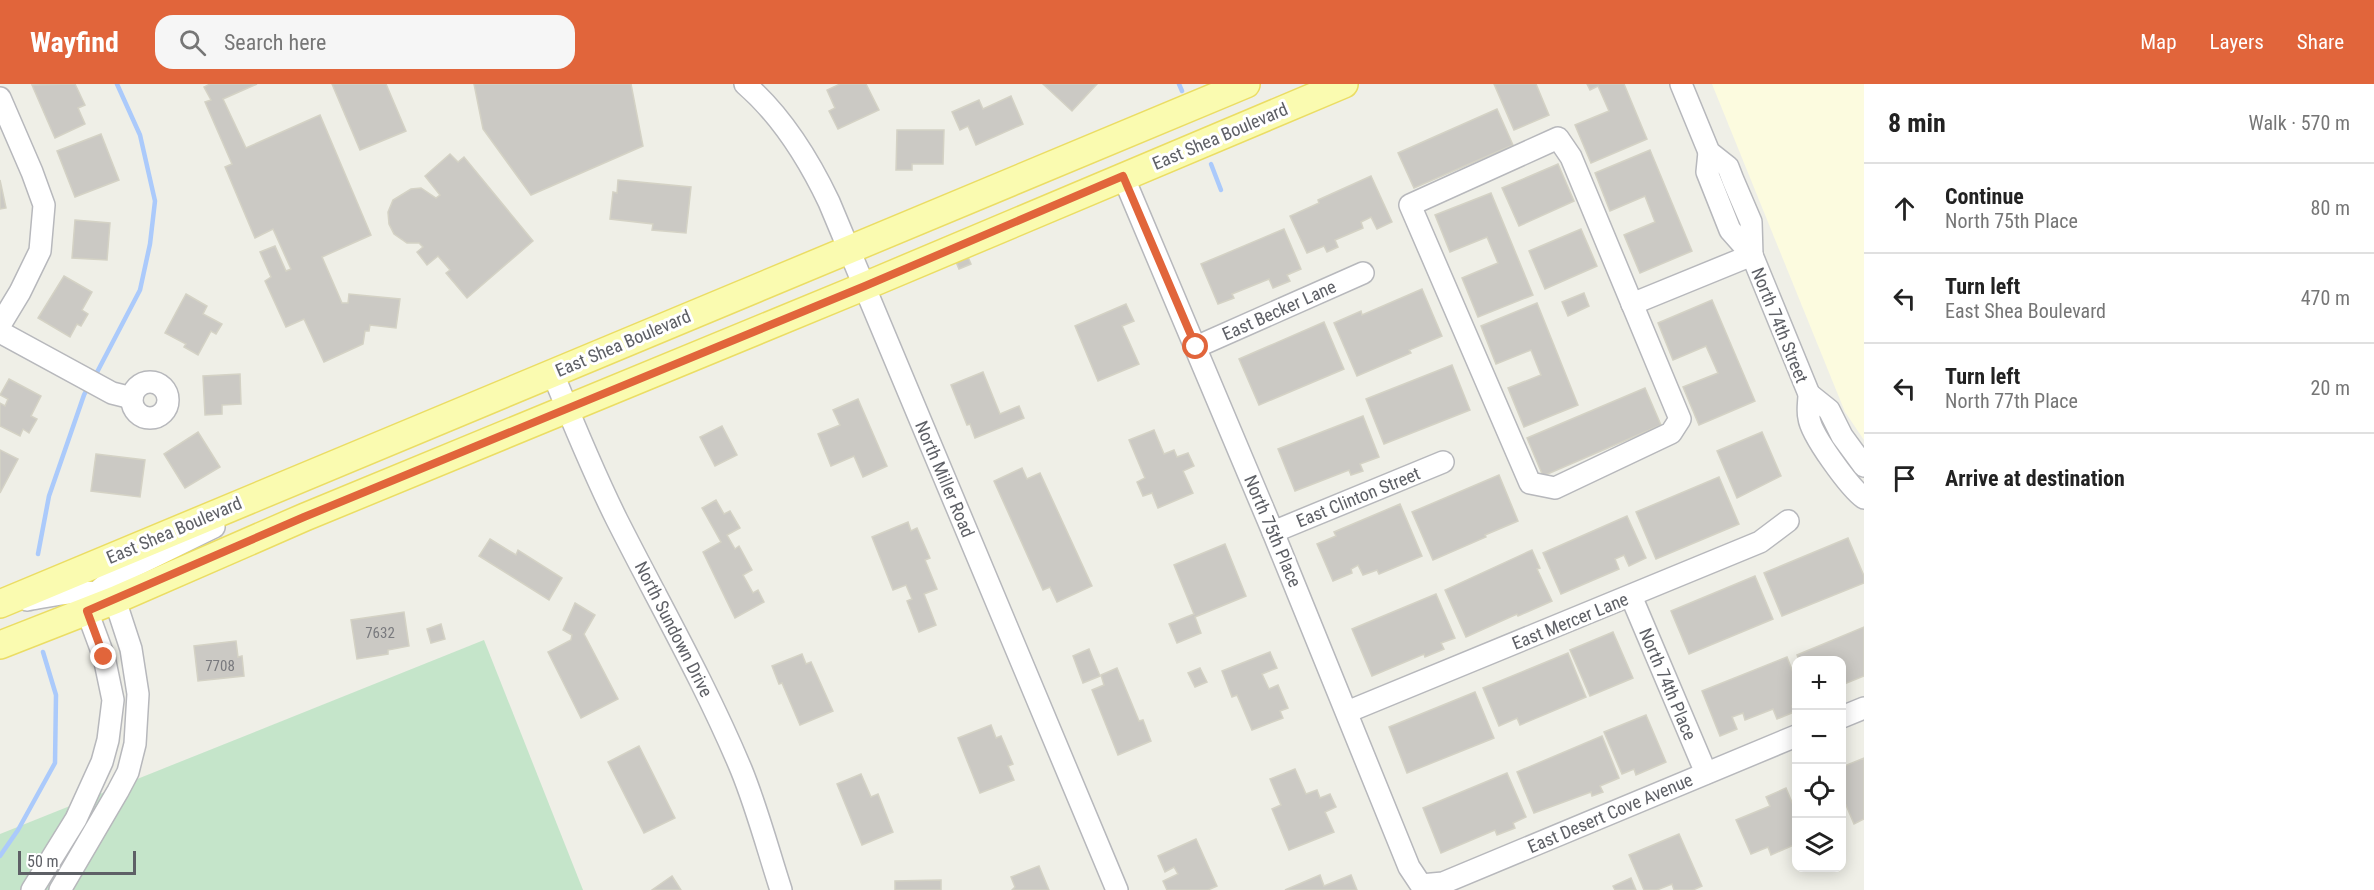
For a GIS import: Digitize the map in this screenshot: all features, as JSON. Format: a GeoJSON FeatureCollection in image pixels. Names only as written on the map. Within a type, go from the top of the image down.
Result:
{"type":"FeatureCollection","features":[{"type":"Feature","properties":{"kind":"main road","name":"East Shea Boulevard"},"geometry":{"type":"LineString","coordinates":[[0,604],[1246,84]]}},
{"type":"Feature","properties":{"kind":"main road","name":"East Shea Boulevard"},"geometry":{"type":"LineString","coordinates":[[0,645],[865,286],[1344,84]]}},
{"type":"Feature","properties":{"kind":"street","name":"North Miller Road"},"geometry":{"type":"LineString","coordinates":[[745,84],[786,128],[812,168],[850,250],[1117,890]]}},
{"type":"Feature","properties":{"kind":"street","name":"North 74th Street"},"geometry":{"type":"LineString","coordinates":[[1681,84],[1709,152],[1728,167],[1750,222],[1752,255],[1809,394],[1809,419],[1824,448],[1844,478],[1864,498]]}},
{"type":"Feature","properties":{"kind":"street"},"geometry":{"type":"LineString","coordinates":[[0,98],[44,205],[40,250],[20,292],[0,326]]}},
{"type":"Feature","properties":{"kind":"street"},"geometry":{"type":"LineString","coordinates":[[1558,138],[1571,157],[1632,304],[1680,419],[1671,433],[1555,488],[1530,483],[1410,205],[1558,138]]}},
{"type":"Feature","properties":{"kind":"street","name":"North 75th Place"},"geometry":{"type":"LineString","coordinates":[[1123,176],[1274,532],[1408,867],[1421,885]]}},
{"type":"Feature","properties":{"kind":"street"},"geometry":{"type":"LineString","coordinates":[[1632,304],[1752,255]]}},
{"type":"Feature","properties":{"kind":"street","name":"East Becker Lane"},"geometry":{"type":"LineString","coordinates":[[1196,347],[1363,273]]}},
{"type":"Feature","properties":{"kind":"street"},"geometry":{"type":"LineString","coordinates":[[0,333],[122,395]]}},
{"type":"Feature","properties":{"kind":"street","name":"North Sundown Drive"},"geometry":{"type":"LineString","coordinates":[[552,374],[617,520],[702,682],[729,741],[753,801],[781,890]]}},
{"type":"Feature","properties":{"kind":"street","name":"North 74th Street"},"geometry":{"type":"LineString","coordinates":[[1809,394],[1828,410],[1842,436],[1864,466]]}},
{"type":"Feature","properties":{"kind":"street","name":"East Clinton Street"},"geometry":{"type":"LineString","coordinates":[[1274,532],[1443,462]]}},
{"type":"Feature","properties":{"kind":"street"},"geometry":{"type":"LineString","coordinates":[[32,890],[76,819],[102,762],[108,740],[113,700],[104,657],[99,602],[118,574],[214,528],[250,498]]}},
{"type":"Feature","properties":{"kind":"street","name":"East Mercer Lane"},"geometry":{"type":"LineString","coordinates":[[1347,712],[1760,542],[1788,521]]}},
{"type":"Feature","properties":{"kind":"street"},"geometry":{"type":"LineString","coordinates":[[0,604],[68,594],[99,602],[131,649],[138,694],[135,744],[128,772],[60,890]]}},
{"type":"Feature","properties":{"kind":"street","name":"North 74th Place"},"geometry":{"type":"LineString","coordinates":[[1631,596],[1706,773]]}},
{"type":"Feature","properties":{"kind":"street"},"geometry":{"type":"LineString","coordinates":[[1846,715],[1864,708]]}},
{"type":"Feature","properties":{"kind":"street","name":"East Desert Cove Avenue"},"geometry":{"type":"LineString","coordinates":[[1421,885],[1443,883],[1792,738]]}},
{"type":"Feature","properties":{"kind":"shaded area"},"geometry":{"type":"Polygon","coordinates":[[[1712,84],[1864,84],[1864,440],[1845,412],[1712,84]]]}},
{"type":"Feature","properties":{"kind":"shaded area"},"geometry":{"type":"Polygon","coordinates":[[[484,640],[583,890],[0,890],[0,834],[484,640]]]}},
{"type":"Feature","properties":{"kind":"building"},"geometry":{"type":"Polygon","coordinates":[[[75,84],[85,105],[78,108],[85,124],[55,138],[32,85],[75,84]]]}},
{"type":"Feature","properties":{"kind":"building"},"geometry":{"type":"Polygon","coordinates":[[[210,84],[257,84],[223,99],[246,148],[320,115],[371,235],[322,257],[342,303],[348,303],[349,294],[400,299],[396,328],[370,325],[369,331],[365,331],[363,344],[324,362],[304,319],[286,327],[265,281],[271,277],[260,252],[275,246],[286,271],[291,269],[273,229],[255,238],[225,167],[232,164],[205,102],[211,100],[204,87],[210,84]]]}},
{"type":"Feature","properties":{"kind":"building"},"geometry":{"type":"Polygon","coordinates":[[[332,84],[386,84],[406,131],[360,150],[332,84]]]}},
{"type":"Feature","properties":{"kind":"building"},"geometry":{"type":"Polygon","coordinates":[[[474,84],[631,84],[643,146],[531,195],[483,129],[474,84]]]}},
{"type":"Feature","properties":{"kind":"building"},"geometry":{"type":"Polygon","coordinates":[[[840,84],[866,84],[879,110],[838,129],[829,111],[835,108],[827,90],[840,84]]]}},
{"type":"Feature","properties":{"kind":"building"},"geometry":{"type":"Polygon","coordinates":[[[1043,84],[1097,84],[1072,111],[1043,84]]]}},
{"type":"Feature","properties":{"kind":"building"},"geometry":{"type":"Polygon","coordinates":[[[1494,84],[1536,84],[1549,115],[1514,130],[1494,84]]]}},
{"type":"Feature","properties":{"kind":"building"},"geometry":{"type":"Polygon","coordinates":[[[1587,84],[1624,84],[1647,139],[1591,163],[1575,125],[1609,111],[1598,86],[1590,90],[1587,84]]]}},
{"type":"Feature","properties":{"kind":"building"},"geometry":{"type":"Polygon","coordinates":[[[1011,96],[1023,124],[976,145],[968,126],[960,130],[952,112],[979,100],[983,109],[1011,96]]]}},
{"type":"Feature","properties":{"kind":"building"},"geometry":{"type":"Polygon","coordinates":[[[1497,109],[1513,145],[1414,188],[1398,153],[1497,109]]]}},
{"type":"Feature","properties":{"kind":"building"},"geometry":{"type":"Polygon","coordinates":[[[897,130],[944,130],[943,164],[912,164],[912,170],[896,170],[897,130]]]}},
{"type":"Feature","properties":{"kind":"building"},"geometry":{"type":"Polygon","coordinates":[[[101,134],[119,180],[75,197],[57,151],[101,134]]]}},
{"type":"Feature","properties":{"kind":"building"},"geometry":{"type":"Polygon","coordinates":[[[1650,150],[1692,251],[1640,273],[1624,235],[1655,222],[1645,196],[1610,211],[1595,173],[1650,150]]]}},
{"type":"Feature","properties":{"kind":"building"},"geometry":{"type":"Polygon","coordinates":[[[450,154],[458,162],[464,157],[533,241],[467,298],[446,273],[450,270],[438,256],[427,265],[417,252],[423,247],[419,243],[407,243],[394,234],[389,224],[388,212],[393,200],[411,189],[421,188],[436,198],[440,195],[425,176],[450,154]]]}},
{"type":"Feature","properties":{"kind":"building"},"geometry":{"type":"Polygon","coordinates":[[[1558,164],[1574,201],[1519,226],[1502,188],[1558,164]]]}},
{"type":"Feature","properties":{"kind":"building"},"geometry":{"type":"Polygon","coordinates":[[[1371,176],[1392,222],[1377,229],[1371,217],[1361,222],[1363,228],[1335,240],[1338,247],[1327,252],[1324,246],[1307,253],[1290,216],[1319,203],[1318,200],[1371,176]]]}},
{"type":"Feature","properties":{"kind":"building"},"geometry":{"type":"Polygon","coordinates":[[[0,180],[6,208],[0,209],[0,180]]]}},
{"type":"Feature","properties":{"kind":"building"},"geometry":{"type":"Polygon","coordinates":[[[618,180],[691,187],[686,233],[652,230],[653,224],[610,219],[613,192],[617,193],[618,180]]]}},
{"type":"Feature","properties":{"kind":"building"},"geometry":{"type":"Polygon","coordinates":[[[1491,193],[1533,295],[1478,317],[1462,278],[1498,263],[1487,237],[1450,252],[1435,215],[1491,193]]]}},
{"type":"Feature","properties":{"kind":"building"},"geometry":{"type":"Polygon","coordinates":[[[75,220],[110,223],[107,260],[72,258],[75,220]]]}},
{"type":"Feature","properties":{"kind":"building"},"geometry":{"type":"Polygon","coordinates":[[[1284,229],[1301,269],[1287,275],[1290,281],[1273,288],[1269,279],[1232,294],[1234,298],[1218,304],[1201,264],[1284,229]]]}},
{"type":"Feature","properties":{"kind":"building"},"geometry":{"type":"Polygon","coordinates":[[[1581,229],[1597,266],[1545,289],[1529,251],[1581,229]]]}},
{"type":"Feature","properties":{"kind":"building"},"geometry":{"type":"Polygon","coordinates":[[[968,257],[971,264],[959,269],[956,262],[968,257]]]}},
{"type":"Feature","properties":{"kind":"building"},"geometry":{"type":"Polygon","coordinates":[[[64,276],[92,292],[82,310],[88,314],[81,326],[77,324],[70,337],[38,318],[64,276]]]}},
{"type":"Feature","properties":{"kind":"building"},"geometry":{"type":"Polygon","coordinates":[[[1422,289],[1442,336],[1409,350],[1411,353],[1357,376],[1334,323],[1361,311],[1362,315],[1422,289]]]}},
{"type":"Feature","properties":{"kind":"building"},"geometry":{"type":"Polygon","coordinates":[[[1584,293],[1589,306],[1568,316],[1562,302],[1584,293]]]}},
{"type":"Feature","properties":{"kind":"building"},"geometry":{"type":"Polygon","coordinates":[[[186,294],[207,306],[203,314],[222,324],[216,334],[211,331],[198,355],[184,347],[186,344],[165,333],[186,294]]]}},
{"type":"Feature","properties":{"kind":"building"},"geometry":{"type":"Polygon","coordinates":[[[1712,300],[1755,401],[1699,425],[1683,387],[1718,373],[1706,346],[1673,360],[1658,323],[1712,300]]]}},
{"type":"Feature","properties":{"kind":"building"},"geometry":{"type":"Polygon","coordinates":[[[1537,303],[1578,405],[1524,427],[1508,388],[1541,375],[1531,350],[1496,364],[1481,326],[1537,303]]]}},
{"type":"Feature","properties":{"kind":"building"},"geometry":{"type":"Polygon","coordinates":[[[1126,304],[1134,321],[1122,326],[1139,364],[1098,381],[1075,326],[1126,304]]]}},
{"type":"Feature","properties":{"kind":"building"},"geometry":{"type":"Polygon","coordinates":[[[1324,322],[1344,369],[1259,405],[1239,359],[1324,322]]]}},
{"type":"Feature","properties":{"kind":"building"},"geometry":{"type":"Polygon","coordinates":[[[1452,365],[1470,410],[1384,444],[1366,399],[1452,365]]]}},
{"type":"Feature","properties":{"kind":"building"},"geometry":{"type":"Polygon","coordinates":[[[983,372],[1000,414],[1019,406],[1024,418],[975,438],[970,424],[967,425],[951,385],[983,372]]]}},
{"type":"Feature","properties":{"kind":"building"},"geometry":{"type":"Polygon","coordinates":[[[240,374],[241,404],[222,405],[222,414],[205,415],[203,376],[240,374]]]}},
{"type":"Feature","properties":{"kind":"building"},"geometry":{"type":"Polygon","coordinates":[[[9,379],[41,396],[31,416],[37,419],[29,433],[23,429],[20,436],[0,426],[0,403],[5,406],[8,399],[0,395],[9,379]]]}},
{"type":"Feature","properties":{"kind":"building"},"geometry":{"type":"Polygon","coordinates":[[[1645,388],[1661,425],[1543,476],[1527,438],[1645,388]]]}},
{"type":"Feature","properties":{"kind":"building"},"geometry":{"type":"Polygon","coordinates":[[[858,399],[887,466],[863,477],[854,456],[831,466],[818,434],[840,425],[833,410],[858,399]]]}},
{"type":"Feature","properties":{"kind":"building"},"geometry":{"type":"Polygon","coordinates":[[[1363,416],[1379,457],[1360,464],[1363,471],[1351,475],[1349,470],[1295,491],[1278,449],[1363,416]]]}},
{"type":"Feature","properties":{"kind":"building"},"geometry":{"type":"Polygon","coordinates":[[[722,426],[737,455],[715,466],[700,437],[722,426]]]}},
{"type":"Feature","properties":{"kind":"building"},"geometry":{"type":"Polygon","coordinates":[[[1154,430],[1164,454],[1174,450],[1177,457],[1188,453],[1194,466],[1183,471],[1193,493],[1158,508],[1152,493],[1143,496],[1137,482],[1145,478],[1129,440],[1154,430]]]}},
{"type":"Feature","properties":{"kind":"building"},"geometry":{"type":"Polygon","coordinates":[[[198,432],[220,467],[185,488],[164,454],[198,432]]]}},
{"type":"Feature","properties":{"kind":"building"},"geometry":{"type":"Polygon","coordinates":[[[1762,432],[1781,476],[1737,498],[1717,451],[1762,432]]]}},
{"type":"Feature","properties":{"kind":"building"},"geometry":{"type":"Polygon","coordinates":[[[0,450],[18,459],[0,493],[0,450]]]}},
{"type":"Feature","properties":{"kind":"building"},"geometry":{"type":"Polygon","coordinates":[[[96,454],[145,460],[140,497],[91,491],[96,454]]]}},
{"type":"Feature","properties":{"kind":"building"},"geometry":{"type":"Polygon","coordinates":[[[1022,468],[1027,479],[1040,473],[1092,586],[1057,602],[1050,587],[1043,590],[994,481],[1022,468]]]}},
{"type":"Feature","properties":{"kind":"building"},"geometry":{"type":"Polygon","coordinates":[[[1499,475],[1518,521],[1433,560],[1412,512],[1499,475]]]}},
{"type":"Feature","properties":{"kind":"building"},"geometry":{"type":"Polygon","coordinates":[[[1719,477],[1739,524],[1656,559],[1636,512],[1719,477]]]}},
{"type":"Feature","properties":{"kind":"building"},"geometry":{"type":"Polygon","coordinates":[[[716,500],[724,514],[730,511],[740,528],[727,535],[735,549],[739,546],[752,570],[743,575],[753,593],[758,590],[764,602],[735,618],[703,552],[721,542],[702,508],[716,500]]]}},
{"type":"Feature","properties":{"kind":"building"},"geometry":{"type":"Polygon","coordinates":[[[1400,504],[1422,556],[1379,574],[1377,570],[1363,575],[1358,565],[1351,569],[1352,573],[1333,581],[1317,544],[1336,536],[1334,532],[1400,504]]]}},
{"type":"Feature","properties":{"kind":"building"},"geometry":{"type":"Polygon","coordinates":[[[1627,516],[1646,558],[1629,566],[1624,555],[1615,559],[1619,569],[1561,594],[1543,553],[1627,516]]]}},
{"type":"Feature","properties":{"kind":"building"},"geometry":{"type":"Polygon","coordinates":[[[908,522],[911,531],[917,528],[930,558],[925,560],[937,589],[924,594],[936,625],[919,632],[907,601],[912,599],[906,585],[893,590],[872,537],[908,522]]]}},
{"type":"Feature","properties":{"kind":"building"},"geometry":{"type":"Polygon","coordinates":[[[1848,538],[1864,576],[1864,583],[1782,616],[1764,573],[1848,538]]]}},
{"type":"Feature","properties":{"kind":"building"},"geometry":{"type":"Polygon","coordinates":[[[490,539],[516,555],[518,550],[562,578],[549,600],[479,556],[490,539]]]}},
{"type":"Feature","properties":{"kind":"building"},"geometry":{"type":"Polygon","coordinates":[[[1225,544],[1246,596],[1195,617],[1201,633],[1177,643],[1169,624],[1194,614],[1174,565],[1225,544]]]}},
{"type":"Feature","properties":{"kind":"building"},"geometry":{"type":"Polygon","coordinates":[[[1532,550],[1540,568],[1537,569],[1552,601],[1466,637],[1445,590],[1532,550]]]}},
{"type":"Feature","properties":{"kind":"building"},"geometry":{"type":"Polygon","coordinates":[[[1755,576],[1773,619],[1689,654],[1671,611],[1755,576]]]}},
{"type":"Feature","properties":{"kind":"building"},"geometry":{"type":"Polygon","coordinates":[[[1436,594],[1455,638],[1441,643],[1444,649],[1425,657],[1424,654],[1372,676],[1352,629],[1436,594]]]}},
{"type":"Feature","properties":{"kind":"building"},"geometry":{"type":"Polygon","coordinates":[[[575,603],[595,615],[584,634],[618,699],[581,718],[548,652],[571,640],[572,635],[563,630],[575,603]]]}},
{"type":"Feature","properties":{"kind":"building"},"geometry":{"type":"Polygon","coordinates":[[[404,612],[409,646],[388,650],[388,654],[357,659],[351,620],[404,612]]]}},
{"type":"Feature","properties":{"kind":"building"},"geometry":{"type":"Polygon","coordinates":[[[441,624],[445,639],[431,643],[427,629],[441,624]]]}},
{"type":"Feature","properties":{"kind":"building"},"geometry":{"type":"Polygon","coordinates":[[[1864,627],[1864,676],[1846,683],[1846,656],[1797,655],[1864,627]]]}},
{"type":"Feature","properties":{"kind":"building"},"geometry":{"type":"Polygon","coordinates":[[[1613,632],[1633,678],[1590,696],[1570,650],[1613,632]]]}},
{"type":"Feature","properties":{"kind":"building"},"geometry":{"type":"Polygon","coordinates":[[[236,641],[238,657],[242,656],[244,676],[198,681],[194,646],[236,641]]]}},
{"type":"Feature","properties":{"kind":"building"},"geometry":{"type":"Polygon","coordinates":[[[1089,649],[1100,676],[1083,683],[1073,656],[1089,649]]]}},
{"type":"Feature","properties":{"kind":"building"},"geometry":{"type":"Polygon","coordinates":[[[1270,652],[1277,668],[1262,674],[1269,689],[1278,685],[1288,708],[1280,711],[1283,718],[1252,730],[1237,695],[1232,697],[1222,671],[1270,652]]]}},
{"type":"Feature","properties":{"kind":"building"},"geometry":{"type":"Polygon","coordinates":[[[1568,653],[1586,697],[1520,725],[1517,718],[1499,726],[1483,688],[1568,653]]]}},
{"type":"Feature","properties":{"kind":"building"},"geometry":{"type":"Polygon","coordinates":[[[802,654],[806,664],[811,662],[833,711],[800,725],[772,666],[802,654]]]}},
{"type":"Feature","properties":{"kind":"building"},"geometry":{"type":"Polygon","coordinates":[[[1787,657],[1792,670],[1792,713],[1777,719],[1773,709],[1745,720],[1743,713],[1732,717],[1737,729],[1720,736],[1702,691],[1787,657]]]}},
{"type":"Feature","properties":{"kind":"building"},"geometry":{"type":"Polygon","coordinates":[[[1117,668],[1139,721],[1143,720],[1151,741],[1118,755],[1092,690],[1104,685],[1101,675],[1117,668]]]}},
{"type":"Feature","properties":{"kind":"building"},"geometry":{"type":"Polygon","coordinates":[[[1200,668],[1207,682],[1195,687],[1188,673],[1200,668]]]}},
{"type":"Feature","properties":{"kind":"building"},"geometry":{"type":"Polygon","coordinates":[[[1475,692],[1494,738],[1407,773],[1389,727],[1475,692]]]}},
{"type":"Feature","properties":{"kind":"building"},"geometry":{"type":"Polygon","coordinates":[[[1646,715],[1666,762],[1636,775],[1634,769],[1622,774],[1604,732],[1646,715]]]}},
{"type":"Feature","properties":{"kind":"building"},"geometry":{"type":"Polygon","coordinates":[[[991,725],[996,738],[1001,736],[1013,764],[1008,766],[1014,780],[980,793],[958,738],[991,725]]]}},
{"type":"Feature","properties":{"kind":"building"},"geometry":{"type":"Polygon","coordinates":[[[1602,736],[1619,778],[1600,786],[1603,792],[1592,796],[1591,792],[1534,813],[1517,772],[1602,736]]]}},
{"type":"Feature","properties":{"kind":"building"},"geometry":{"type":"Polygon","coordinates":[[[639,746],[675,818],[644,833],[608,762],[639,746]]]}},
{"type":"Feature","properties":{"kind":"building"},"geometry":{"type":"Polygon","coordinates":[[[1864,758],[1864,819],[1854,824],[1846,805],[1846,765],[1864,758]]]}},
{"type":"Feature","properties":{"kind":"building"},"geometry":{"type":"Polygon","coordinates":[[[1295,769],[1306,794],[1317,790],[1320,798],[1330,794],[1336,807],[1325,812],[1334,832],[1289,850],[1272,809],[1281,805],[1270,779],[1295,769]]]}},
{"type":"Feature","properties":{"kind":"building"},"geometry":{"type":"Polygon","coordinates":[[[1507,773],[1526,817],[1513,823],[1515,828],[1497,835],[1495,830],[1441,853],[1423,808],[1507,773]]]}},
{"type":"Feature","properties":{"kind":"building"},"geometry":{"type":"Polygon","coordinates":[[[861,774],[871,797],[878,794],[893,832],[862,845],[837,784],[861,774]]]}},
{"type":"Feature","properties":{"kind":"building"},"geometry":{"type":"Polygon","coordinates":[[[1786,788],[1792,802],[1792,846],[1771,855],[1768,847],[1751,854],[1736,820],[1770,806],[1766,797],[1786,788]]]}},
{"type":"Feature","properties":{"kind":"building"},"geometry":{"type":"Polygon","coordinates":[[[1679,834],[1702,886],[1693,890],[1674,890],[1672,884],[1657,890],[1644,890],[1629,855],[1679,834]]]}},
{"type":"Feature","properties":{"kind":"building"},"geometry":{"type":"Polygon","coordinates":[[[1196,839],[1217,886],[1208,890],[1167,890],[1163,881],[1178,874],[1174,867],[1165,872],[1158,856],[1196,839]]]}},
{"type":"Feature","properties":{"kind":"building"},"geometry":{"type":"Polygon","coordinates":[[[1039,866],[1049,890],[1012,890],[1015,887],[1011,877],[1039,866]]]}},
{"type":"Feature","properties":{"kind":"building"},"geometry":{"type":"Polygon","coordinates":[[[1320,875],[1324,886],[1351,875],[1357,890],[1285,890],[1320,875]]]}},
{"type":"Feature","properties":{"kind":"building"},"geometry":{"type":"Polygon","coordinates":[[[672,876],[681,890],[652,890],[672,876]]]}},
{"type":"Feature","properties":{"kind":"building"},"geometry":{"type":"Polygon","coordinates":[[[1631,878],[1636,890],[1615,890],[1613,886],[1631,878]]]}},
{"type":"Feature","properties":{"kind":"building"},"geometry":{"type":"Polygon","coordinates":[[[941,880],[941,890],[895,890],[895,881],[941,880]]]}},
{"type":"Feature","properties":{"kind":"waterway"},"geometry":{"type":"LineString","coordinates":[[94,378],[140,290],[150,244],[155,201],[140,135],[117,84]]}},
{"type":"Feature","properties":{"kind":"waterway"},"geometry":{"type":"LineString","coordinates":[[1179,84],[1182,91]]}},
{"type":"Feature","properties":{"kind":"waterway"},"geometry":{"type":"LineString","coordinates":[[1211,164],[1221,190]]}},
{"type":"Feature","properties":{"kind":"waterway"},"geometry":{"type":"LineString","coordinates":[[38,554],[49,496],[88,387]]}},
{"type":"Feature","properties":{"kind":"waterway"},"geometry":{"type":"LineString","coordinates":[[0,856],[18,830],[55,763],[56,695],[43,652]]}},
{"type":"Feature","properties":{"kind":"route"},"geometry":{"type":"LineString","coordinates":[[104,657],[87,611],[304,517],[865,286],[1123,176],[1196,347]]}}]}
